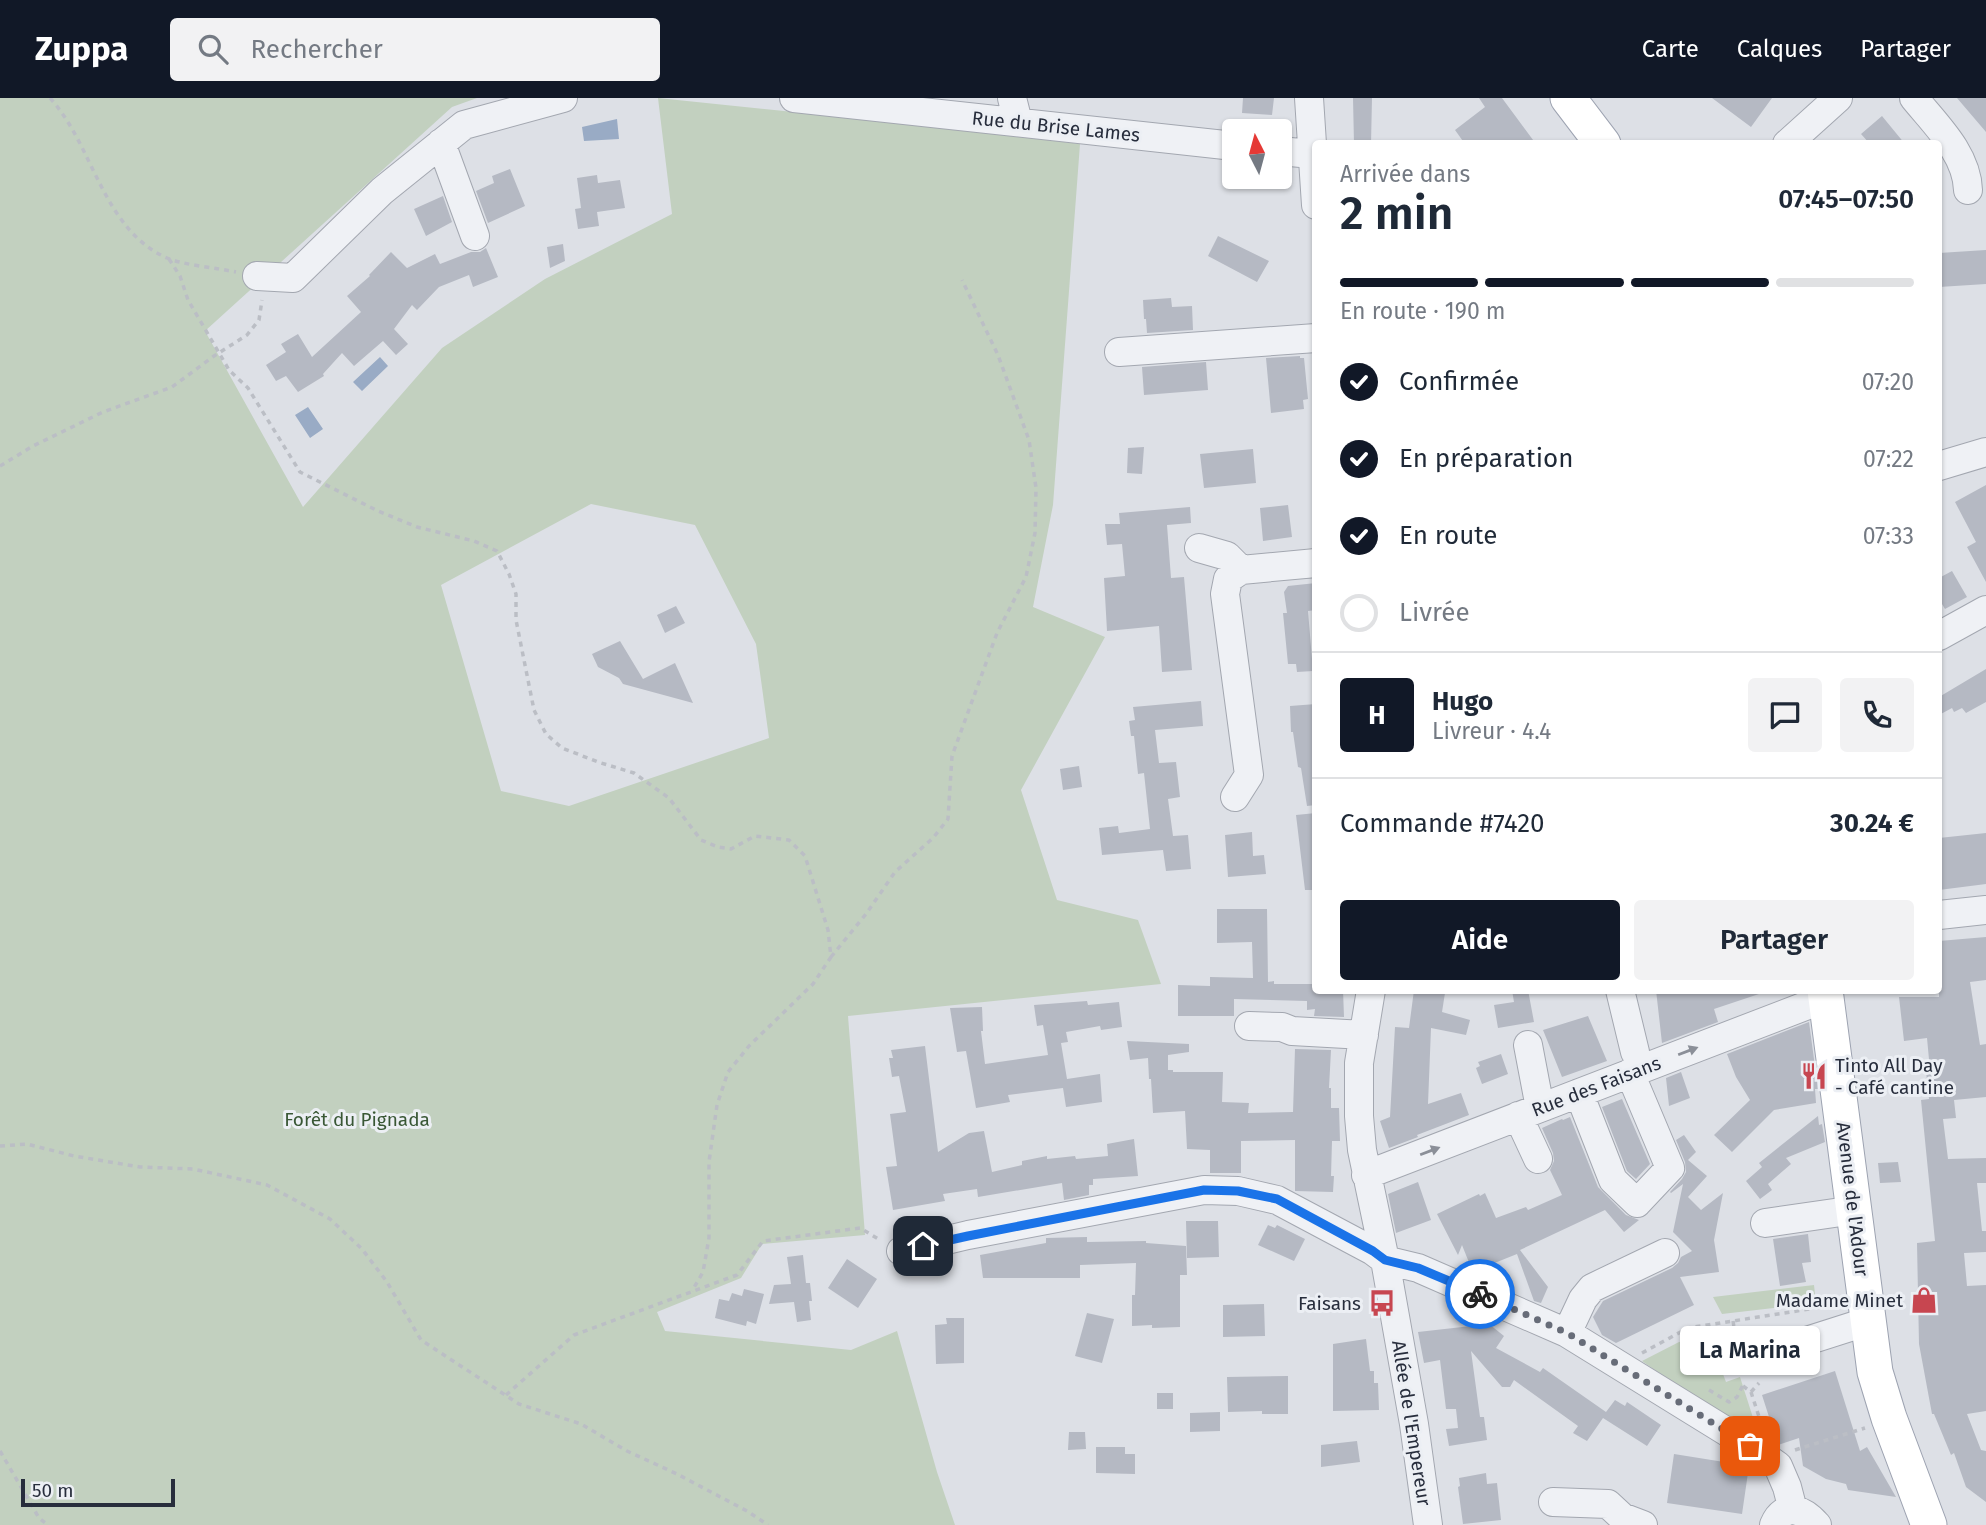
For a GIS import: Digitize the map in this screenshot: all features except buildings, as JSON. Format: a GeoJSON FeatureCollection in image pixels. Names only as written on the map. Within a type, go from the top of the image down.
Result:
{"type":"FeatureCollection","features":[{"type":"Feature","properties":{"kind":"main road"},"geometry":{"type":"LineString","coordinates":[[1568,98],[1600,140]]}},
{"type":"Feature","properties":{"kind":"main road","name":"Avenue de l'Adour"},"geometry":{"type":"LineString","coordinates":[[1825,994],[1855,1210],[1855,1313],[1885,1407],[1929,1525]]}},
{"type":"Feature","properties":{"kind":"street"},"geometry":{"type":"LineString","coordinates":[[257,276],[293,278],[382,191],[464,125],[563,98]]}},
{"type":"Feature","properties":{"kind":"street","name":"Rue du Brise Lames"},"geometry":{"type":"LineString","coordinates":[[794,98],[1015,110],[1222,144]]}},
{"type":"Feature","properties":{"kind":"street"},"geometry":{"type":"LineString","coordinates":[[1292,153],[1312,155],[1309,98]]}},
{"type":"Feature","properties":{"kind":"street"},"geometry":{"type":"LineString","coordinates":[[1791,140],[1838,98]]}},
{"type":"Feature","properties":{"kind":"street"},"geometry":{"type":"LineString","coordinates":[[1914,98],[1952,144],[1968,176],[1968,190]]}},
{"type":"Feature","properties":{"kind":"street"},"geometry":{"type":"LineString","coordinates":[[441,143],[475,236]]}},
{"type":"Feature","properties":{"kind":"street"},"geometry":{"type":"LineString","coordinates":[[1118,352],[1312,338]]}},
{"type":"Feature","properties":{"kind":"street"},"geometry":{"type":"LineString","coordinates":[[1942,465],[1986,452]]}},
{"type":"Feature","properties":{"kind":"street"},"geometry":{"type":"LineString","coordinates":[[1199,548],[1227,556],[1241,570]]}},
{"type":"Feature","properties":{"kind":"street"},"geometry":{"type":"LineString","coordinates":[[1235,797],[1249,775],[1225,594],[1228,579],[1241,570],[1312,563]]}},
{"type":"Feature","properties":{"kind":"street"},"geometry":{"type":"LineString","coordinates":[[1942,634],[1986,610]]}},
{"type":"Feature","properties":{"kind":"street"},"geometry":{"type":"LineString","coordinates":[[1942,915],[1986,910]]}},
{"type":"Feature","properties":{"kind":"street","name":"Allée de l'Empereur"},"geometry":{"type":"LineString","coordinates":[[1370,994],[1359,1063],[1360,1115],[1366,1175],[1385,1260],[1414,1424],[1427,1525]]}},
{"type":"Feature","properties":{"kind":"street"},"geometry":{"type":"LineString","coordinates":[[1579,1093],[1613,1180],[1637,1203],[1670,1168],[1632,1063],[1621,994]]}},
{"type":"Feature","properties":{"kind":"street","name":"Rue des Faisans"},"geometry":{"type":"LineString","coordinates":[[1366,1175],[1579,1093],[1632,1063],[1825,994]]}},
{"type":"Feature","properties":{"kind":"street"},"geometry":{"type":"LineString","coordinates":[[1249,1026],[1364,1035]]}},
{"type":"Feature","properties":{"kind":"street"},"geometry":{"type":"LineString","coordinates":[[1528,1045],[1529,1112],[1538,1159]]}},
{"type":"Feature","properties":{"kind":"street"},"geometry":{"type":"LineString","coordinates":[[901,1251],[1204,1190],[1238,1191],[1277,1199],[1385,1260],[1418,1268],[1567,1333],[1778,1466],[1782,1474],[1784,1518],[1808,1514],[1817,1525]]}},
{"type":"Feature","properties":{"kind":"street"},"geometry":{"type":"LineString","coordinates":[[1765,1223],[1855,1210]]}},
{"type":"Feature","properties":{"kind":"street"},"geometry":{"type":"LineString","coordinates":[[1567,1333],[1583,1299],[1592,1289],[1665,1253]]}},
{"type":"Feature","properties":{"kind":"street"},"geometry":{"type":"LineString","coordinates":[[1745,1373],[1855,1313]]}},
{"type":"Feature","properties":{"kind":"street"},"geometry":{"type":"LineString","coordinates":[[1553,1503],[1608,1504],[1622,1517],[1643,1525]]}},
{"type":"Feature","properties":{"kind":"path"},"geometry":{"type":"LineString","coordinates":[[0,466],[33,446],[103,412],[172,387],[247,335],[259,320],[262,293],[257,276],[169,259],[149,247],[129,229],[104,192],[63,112],[50,98]]}},
{"type":"Feature","properties":{"kind":"path"},"geometry":{"type":"LineString","coordinates":[[169,259],[180,276],[188,300],[229,370],[248,388],[300,472],[378,511],[417,527],[474,541],[497,551],[516,594],[516,620],[534,710],[546,734],[562,748],[634,774],[669,798],[701,840],[731,849],[755,836],[789,840],[805,856],[828,930],[831,957]]}},
{"type":"Feature","properties":{"kind":"path"},"geometry":{"type":"LineString","coordinates":[[692,1291],[703,1272],[709,1238],[709,1161],[718,1105],[728,1072],[749,1046],[813,984],[895,872],[933,838],[948,819],[953,757],[997,633],[1026,578],[1035,533],[1036,488],[1029,440],[998,355],[962,280]]}},
{"type":"Feature","properties":{"kind":"path"},"geometry":{"type":"LineString","coordinates":[[0,1146],[27,1144],[74,1156],[140,1167],[193,1169],[268,1185],[330,1219],[362,1249],[387,1282],[421,1340],[519,1404],[580,1424],[627,1451],[747,1511],[768,1525]]}},
{"type":"Feature","properties":{"kind":"path"},"geometry":{"type":"LineString","coordinates":[[506,1395],[574,1335],[737,1275],[763,1241],[860,1228],[901,1251]]}},
{"type":"Feature","properties":{"kind":"path"},"geometry":{"type":"LineString","coordinates":[[1619,1365],[1688,1328],[1855,1313]]}},
{"type":"Feature","properties":{"kind":"path"},"geometry":{"type":"LineString","coordinates":[[1701,1387],[1729,1402],[1737,1397],[1745,1373]]}},
{"type":"Feature","properties":{"kind":"path"},"geometry":{"type":"LineString","coordinates":[[1745,1373],[1762,1425]]}},
{"type":"Feature","properties":{"kind":"path"},"geometry":{"type":"LineString","coordinates":[[1770,1460],[1776,1453],[1781,1454],[1867,1426]]}},
{"type":"Feature","properties":{"kind":"path"},"geometry":{"type":"LineString","coordinates":[[0,1451],[39,1518],[48,1525]]}},
{"type":"Feature","properties":{"kind":"green space","name":"Forêt du Pignada"},"geometry":{"type":"Polygon","coordinates":[[[0,98],[477,98],[452,107],[205,331],[303,507],[442,348],[545,279],[672,214],[658,98],[1080,144],[1053,505],[1033,607],[1105,637],[1021,790],[1057,900],[1138,920],[1161,984],[848,1016],[865,1235],[762,1244],[741,1278],[657,1312],[665,1331],[851,1350],[897,1331],[955,1525],[0,1525],[0,98]],[[591,504],[441,585],[501,791],[569,806],[769,738],[756,644],[695,525],[591,504]]]}},
{"type":"Feature","properties":{"kind":"green space"},"geometry":{"type":"Polygon","coordinates":[[[1814,1285],[1816,1303],[1722,1314],[1713,1297],[1814,1285]]]}},
{"type":"Feature","properties":{"kind":"green space"},"geometry":{"type":"Polygon","coordinates":[[[1731,1337],[1732,1342],[1718,1347],[1718,1361],[1726,1382],[1740,1377],[1756,1427],[1753,1440],[1642,1361],[1679,1342],[1731,1337]]]}},
{"type":"Feature","properties":{"kind":"water"},"geometry":{"type":"Polygon","coordinates":[[[617,119],[619,139],[584,141],[582,127],[617,119]]]}},
{"type":"Feature","properties":{"kind":"water"},"geometry":{"type":"Polygon","coordinates":[[[380,357],[388,366],[362,391],[353,382],[380,357]]]}},
{"type":"Feature","properties":{"kind":"water"},"geometry":{"type":"Polygon","coordinates":[[[308,407],[323,429],[310,438],[295,415],[308,407]]]}},
{"type":"Feature","properties":{"kind":"way so far"},"geometry":{"type":"LineString","coordinates":[[1480,1294],[1567,1333],[1750,1446]]}},
{"type":"Feature","properties":{"kind":"place","name":"Tinto All Day - Café cantine"},"geometry":{"type":"Point","coordinates":[1814,1076]}},
{"type":"Feature","properties":{"kind":"place","name":"Madame Minet"},"geometry":{"type":"Point","coordinates":[1924,1300]}},
{"type":"Feature","properties":{"kind":"place","name":"Faisans"},"geometry":{"type":"Point","coordinates":[1382,1303]}},
{"type":"Feature","properties":{"kind":"place","name":"La Marina"},"geometry":{"type":"Point","coordinates":[1750,1446]}},
{"type":"Feature","properties":{"kind":"route"},"geometry":{"type":"LineString","coordinates":[[923,1246],[1204,1190],[1238,1191],[1277,1199],[1385,1260],[1418,1268],[1480,1294]]}}]}
